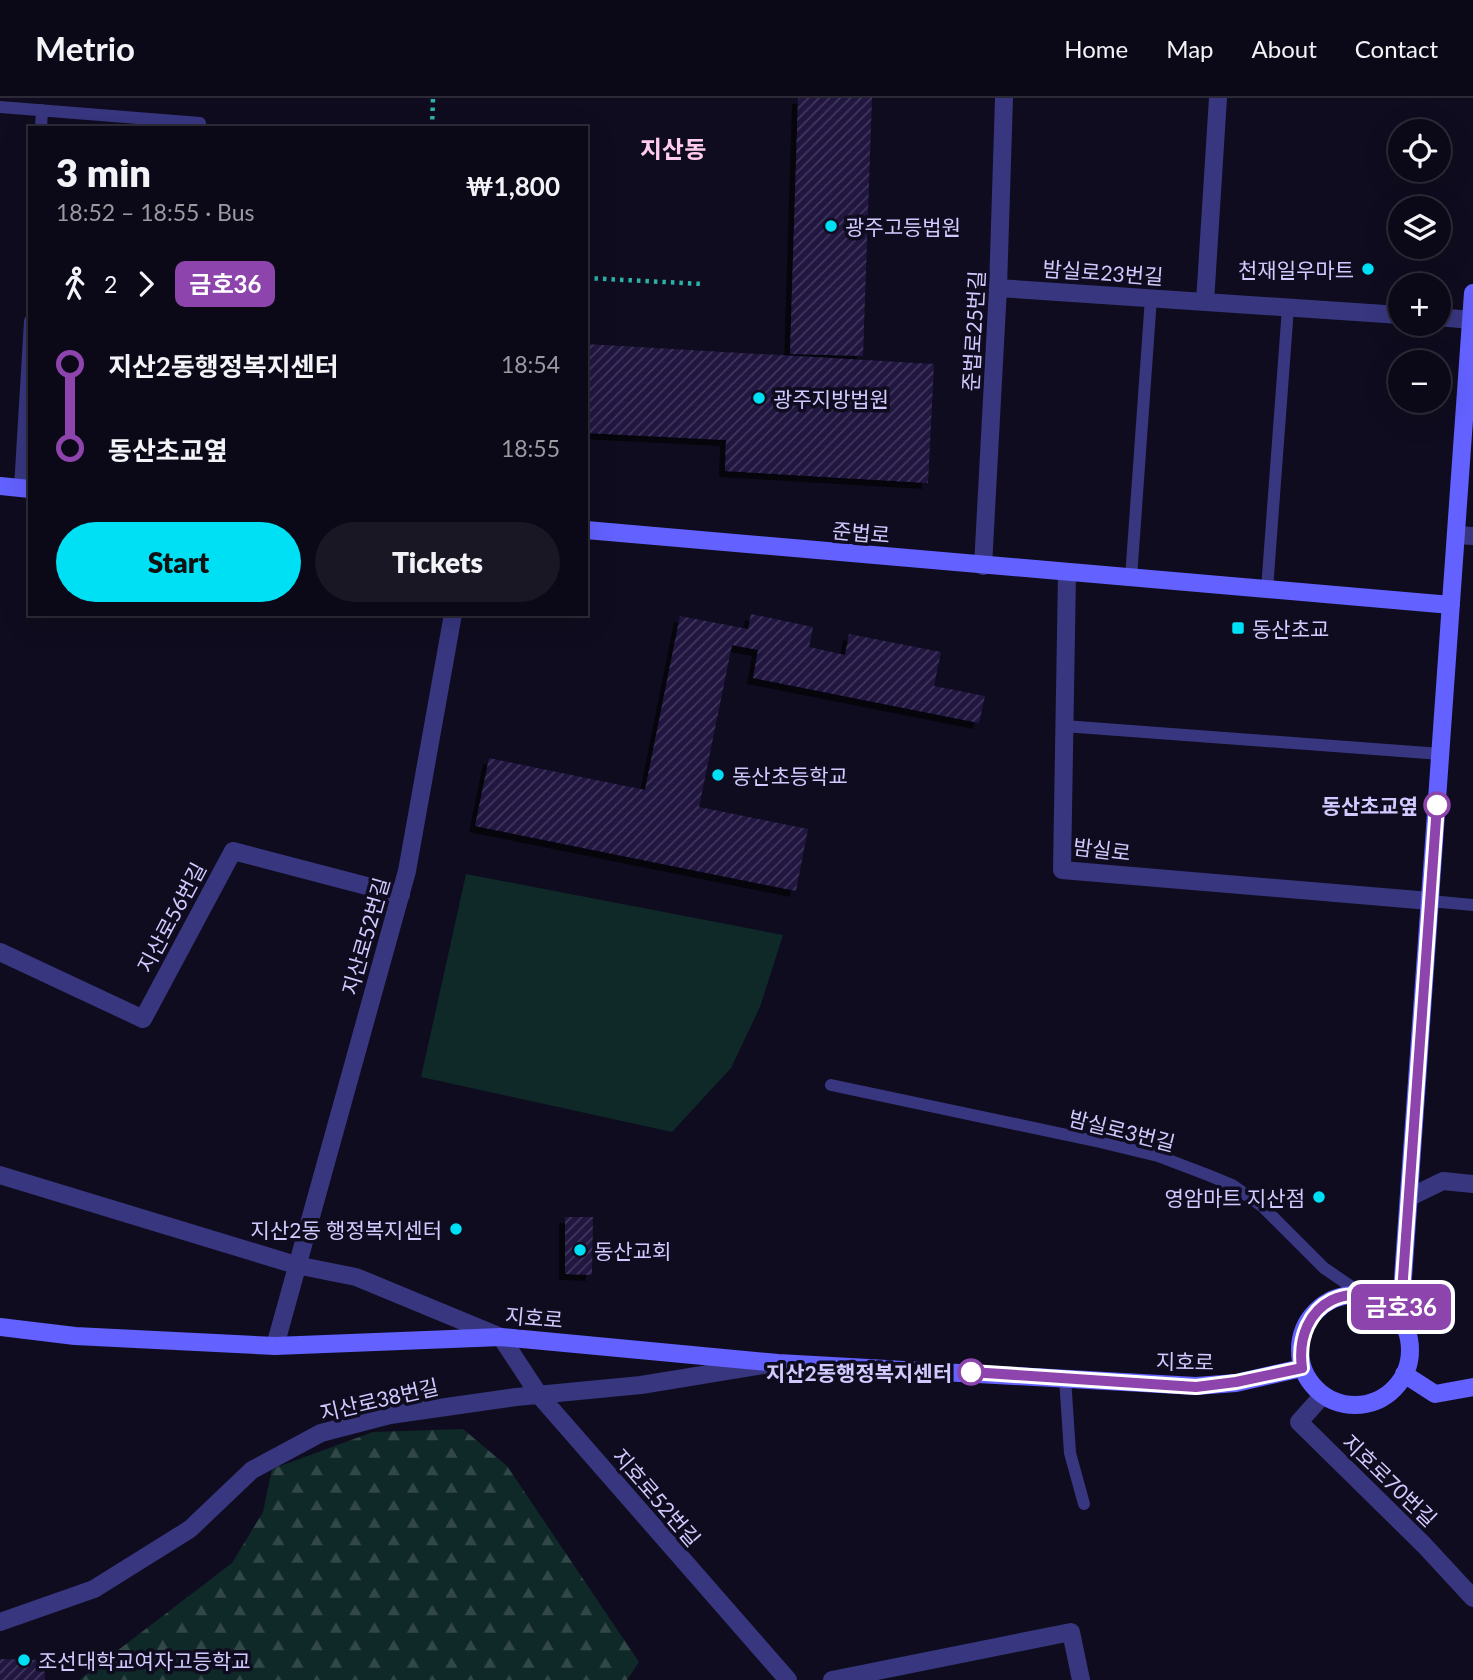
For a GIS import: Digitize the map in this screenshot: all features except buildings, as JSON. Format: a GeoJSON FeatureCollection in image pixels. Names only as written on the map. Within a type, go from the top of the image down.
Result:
{"type":"FeatureCollection","features":[{"type":"Feature","properties":{"kind":"street","name":"준법로25번길"},"geometry":{"type":"LineString","coordinates":[[983,566],[998,288],[1004,98]]}},
{"type":"Feature","properties":{"kind":"street"},"geometry":{"type":"LineString","coordinates":[[1205,302],[1218,98]]}},
{"type":"Feature","properties":{"kind":"street","name":"밤실로23번길"},"geometry":{"type":"LineString","coordinates":[[998,288],[1388,314]]}},
{"type":"Feature","properties":{"kind":"street"},"geometry":{"type":"LineString","coordinates":[[1400,1320],[1379,1301],[1365,1296],[1346,1296],[1328,1302],[1313,1314],[1303,1330],[1300,1349],[1302,1368],[1323,1395],[1337,1402],[1368,1403],[1389,1392],[1404,1374],[1410,1347],[1400,1320],[1451,605],[1465,535],[1473,293]]}},
{"type":"Feature","properties":{"kind":"street"},"geometry":{"type":"LineString","coordinates":[[1451,318],[1471,320]]}},
{"type":"Feature","properties":{"kind":"street"},"geometry":{"type":"LineString","coordinates":[[0,486],[25,489]]}},
{"type":"Feature","properties":{"kind":"street","name":"준법로"},"geometry":{"type":"LineString","coordinates":[[588,530],[1451,605]]}},
{"type":"Feature","properties":{"kind":"street","name":"밤실로"},"geometry":{"type":"LineString","coordinates":[[1067,573],[1062,870],[1430,901]]}},
{"type":"Feature","properties":{"kind":"street","name":"지산로52번길"},"geometry":{"type":"LineString","coordinates":[[275,1346],[401,895],[453,616]]}},
{"type":"Feature","properties":{"kind":"street","name":"지산로56번길"},"geometry":{"type":"LineString","coordinates":[[0,952],[143,1019],[233,850],[401,895]]}},
{"type":"Feature","properties":{"kind":"street"},"geometry":{"type":"LineString","coordinates":[[0,1175],[296,1265],[356,1277],[501,1337]]}},
{"type":"Feature","properties":{"kind":"street"},"geometry":{"type":"LineString","coordinates":[[1410,1197],[1443,1181],[1473,1184]]}},
{"type":"Feature","properties":{"kind":"street","name":"지호로"},"geometry":{"type":"LineString","coordinates":[[0,1327],[75,1336],[275,1346],[501,1337],[778,1363],[1196,1387],[1236,1382],[1302,1368]]}},
{"type":"Feature","properties":{"kind":"street","name":"지호로52번길"},"geometry":{"type":"LineString","coordinates":[[501,1337],[538,1395],[788,1680]]}},
{"type":"Feature","properties":{"kind":"street","name":"지산로38번길"},"geometry":{"type":"LineString","coordinates":[[0,1622],[94,1589],[190,1529],[252,1470],[321,1433],[390,1415],[538,1395],[641,1385],[778,1363]]}},
{"type":"Feature","properties":{"kind":"street"},"geometry":{"type":"LineString","coordinates":[[1404,1374],[1435,1394],[1473,1387]]}},
{"type":"Feature","properties":{"kind":"street","name":"지호로70번길"},"geometry":{"type":"LineString","coordinates":[[1323,1395],[1299,1422],[1424,1545],[1473,1598]]}},
{"type":"Feature","properties":{"kind":"street"},"geometry":{"type":"LineString","coordinates":[[832,1680],[1071,1632],[1081,1680]]}},
{"type":"Feature","properties":{"kind":"lane"},"geometry":{"type":"LineString","coordinates":[[0,107],[200,126]]}},
{"type":"Feature","properties":{"kind":"lane"},"geometry":{"type":"LineString","coordinates":[[41,126],[42,110]]}},
{"type":"Feature","properties":{"kind":"lane"},"geometry":{"type":"LineString","coordinates":[[1131,578],[1151,298]]}},
{"type":"Feature","properties":{"kind":"lane"},"geometry":{"type":"LineString","coordinates":[[1267,589],[1288,308]]}},
{"type":"Feature","properties":{"kind":"lane"},"geometry":{"type":"LineString","coordinates":[[25,489],[28,388]]}},
{"type":"Feature","properties":{"kind":"lane"},"geometry":{"type":"LineString","coordinates":[[1064,726],[1441,754]]}},
{"type":"Feature","properties":{"kind":"lane"},"geometry":{"type":"LineString","coordinates":[[1430,901],[1473,905]]}},
{"type":"Feature","properties":{"kind":"lane","name":"밤실로3번길"},"geometry":{"type":"LineString","coordinates":[[831,1084],[1158,1156],[1208,1175],[1232,1185],[1262,1206],[1324,1268],[1365,1296]]}},
{"type":"Feature","properties":{"kind":"lane"},"geometry":{"type":"LineString","coordinates":[[1065,1378],[1070,1452],[1084,1504]]}},
{"type":"Feature","properties":{"kind":"path"},"geometry":{"type":"LineString","coordinates":[[432,126],[433,98]]}},
{"type":"Feature","properties":{"kind":"path"},"geometry":{"type":"LineString","coordinates":[[588,278],[703,284]]}},
{"type":"Feature","properties":{"kind":"green space"},"geometry":{"type":"Polygon","coordinates":[[[466,874],[783,935],[760,1007],[731,1068],[672,1132],[421,1077],[466,874]]]}},
{"type":"Feature","properties":{"kind":"green space"},"geometry":{"type":"Polygon","coordinates":[[[463,1429],[507,1466],[639,1662],[627,1680],[79,1680],[232,1563],[263,1512],[272,1469],[373,1432],[463,1429]]]}},
{"type":"Feature","properties":{"kind":"bus line","name":"금호36"},"geometry":{"type":"LineString","coordinates":[[971,1372],[1208,1386],[1302,1368],[1300,1349],[1303,1330],[1313,1314],[1328,1302],[1346,1296],[1365,1296],[1391,1309],[1400,1320],[1437,805]]}},
{"type":"Feature","properties":{"kind":"place","name":"광주고등법원"},"geometry":{"type":"Point","coordinates":[831,226]}},
{"type":"Feature","properties":{"kind":"place","name":"천재일우마트"},"geometry":{"type":"Point","coordinates":[1368,269]}},
{"type":"Feature","properties":{"kind":"place","name":"광주지방법원"},"geometry":{"type":"Point","coordinates":[759,398]}},
{"type":"Feature","properties":{"kind":"place","name":"동산초교"},"geometry":{"type":"Point","coordinates":[1238,628]}},
{"type":"Feature","properties":{"kind":"place","name":"동산초등학교"},"geometry":{"type":"Point","coordinates":[718,775]}},
{"type":"Feature","properties":{"kind":"place","name":"동산초교옆"},"geometry":{"type":"Point","coordinates":[1437,805]}},
{"type":"Feature","properties":{"kind":"place","name":"영암마트 지산점"},"geometry":{"type":"Point","coordinates":[1319,1197]}},
{"type":"Feature","properties":{"kind":"place","name":"지산2동 행정복지센터"},"geometry":{"type":"Point","coordinates":[456,1229]}},
{"type":"Feature","properties":{"kind":"place","name":"동산교회"},"geometry":{"type":"Point","coordinates":[580,1250]}},
{"type":"Feature","properties":{"kind":"place","name":"지산2동행정복지센터"},"geometry":{"type":"Point","coordinates":[971,1372]}},
{"type":"Feature","properties":{"kind":"place","name":"조선대학교여자고등학교"},"geometry":{"type":"Point","coordinates":[24,1660]}},
{"type":"Feature","properties":{"kind":"district","name":"지산동"},"geometry":{"type":"Point","coordinates":[673,148]}}]}
